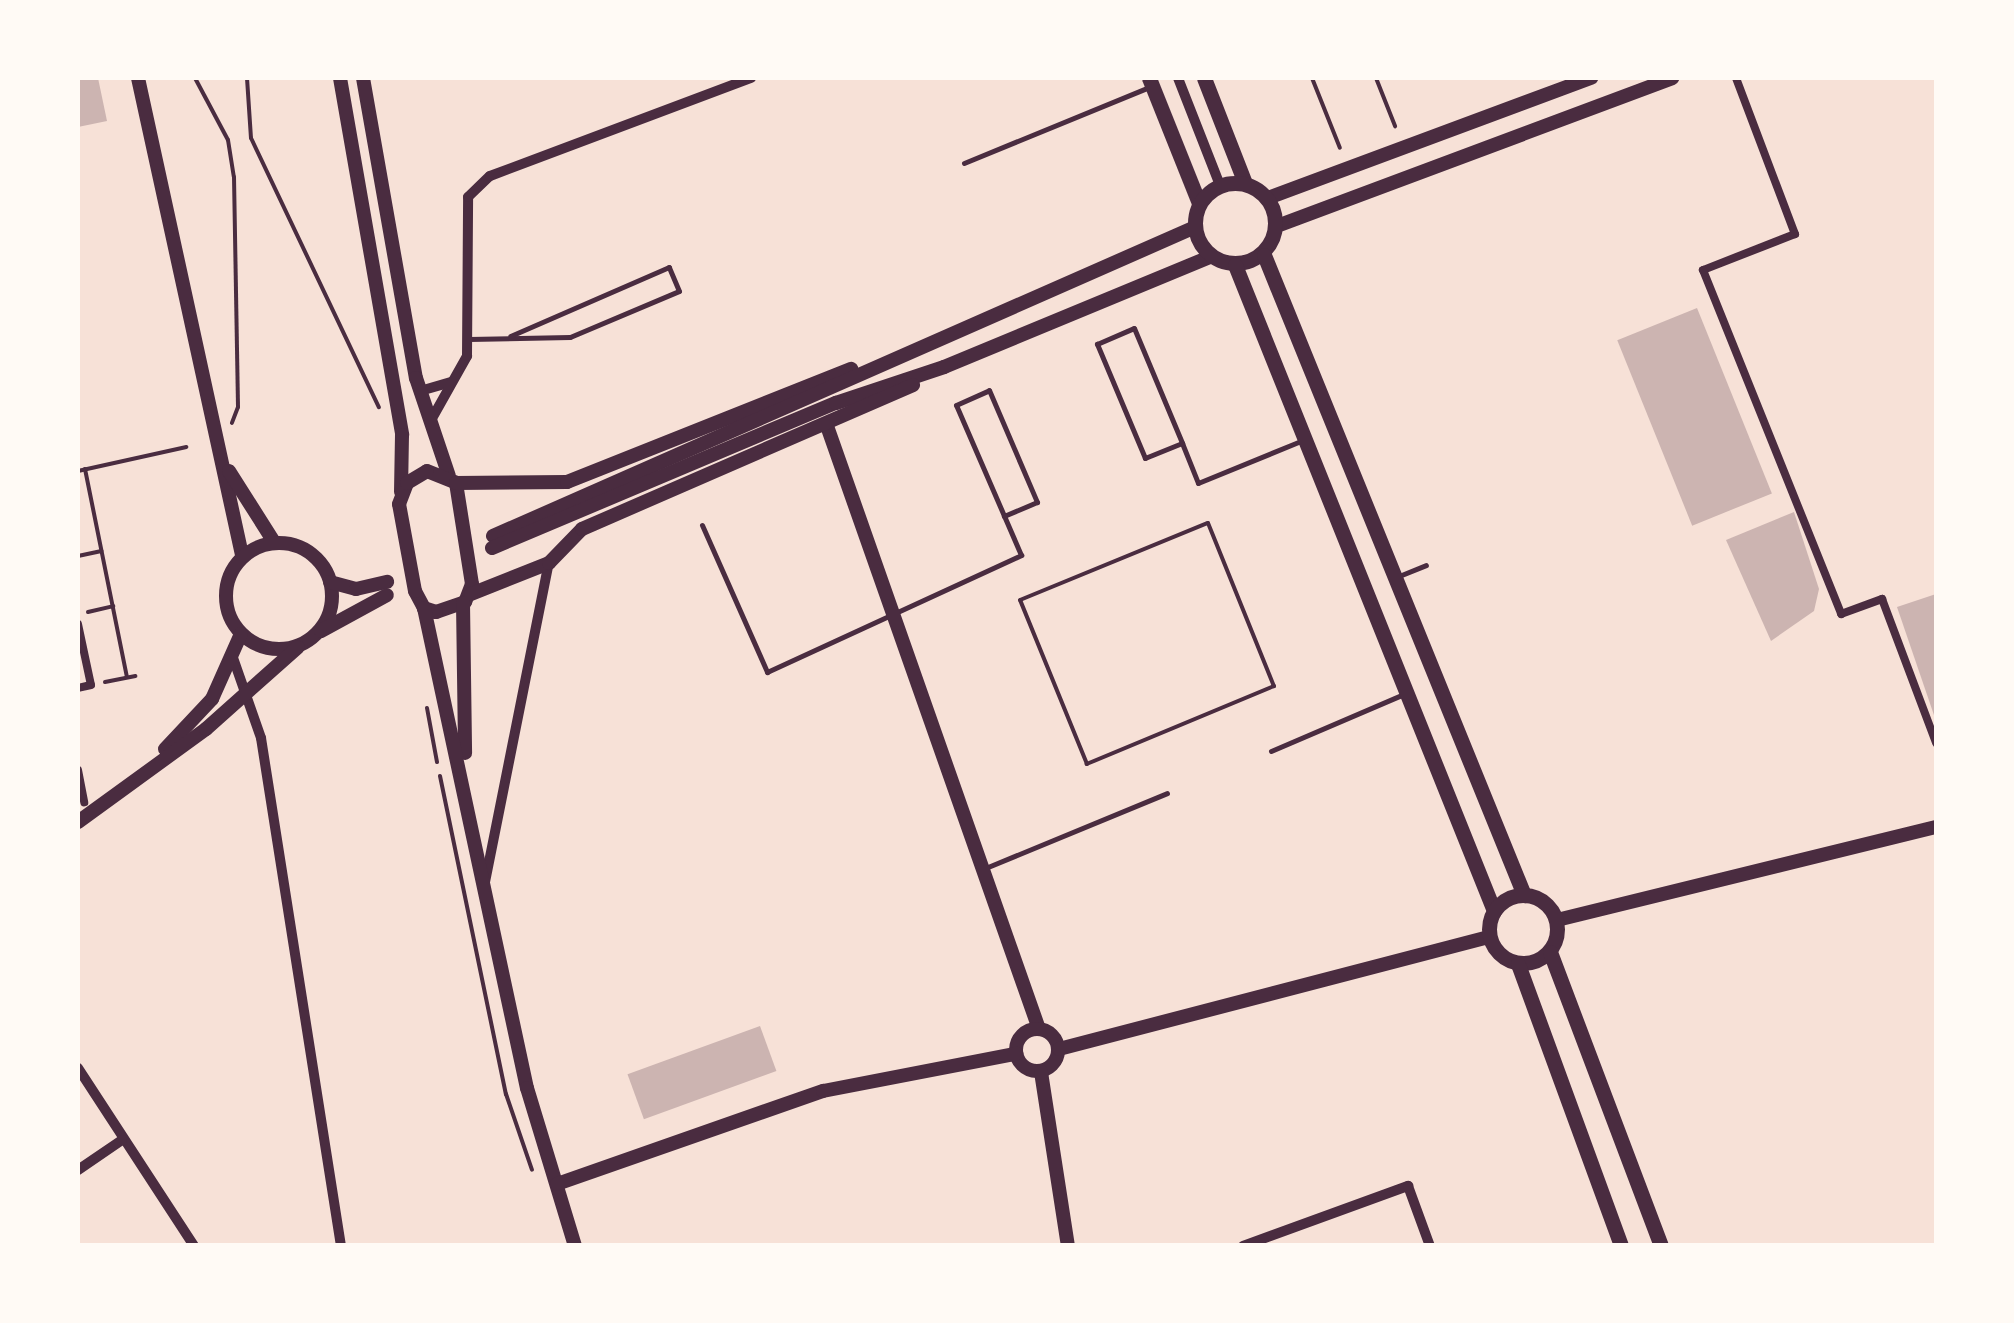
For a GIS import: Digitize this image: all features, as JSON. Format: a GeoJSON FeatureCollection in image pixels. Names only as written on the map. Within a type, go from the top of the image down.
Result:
{"type":"FeatureCollection","features":[{"type":"Feature","properties":{"kind":"main road"},"geometry":{"type":"LineString","coordinates":[[1150,82],[1199,203],[1193,228],[1209,258],[1235,265],[1264,255],[1278,226],[1268,198],[1245,183],[1204,78]]}},
{"type":"Feature","properties":{"kind":"main road"},"geometry":{"type":"LineString","coordinates":[[1199,203],[1220,185],[1245,183]]}},
{"type":"Feature","properties":{"kind":"main road"},"geometry":{"type":"LineString","coordinates":[[1264,255],[1524,895]]}},
{"type":"Feature","properties":{"kind":"main road"},"geometry":{"type":"LineString","coordinates":[[1235,265],[1411,691],[1494,911],[1490,937],[1500,955],[1518,964],[1622,1246]]}},
{"type":"Feature","properties":{"kind":"main road"},"geometry":{"type":"LineString","coordinates":[[1494,911],[1524,895],[1539,898],[1556,920],[1550,952],[1661,1246]]}},
{"type":"Feature","properties":{"kind":"main road"},"geometry":{"type":"LineString","coordinates":[[1518,964],[1550,952]]}},
{"type":"Feature","properties":{"kind":"street"},"geometry":{"type":"LineString","coordinates":[[138,78],[214,444],[242,556],[225,596],[240,634],[263,648],[298,646]]}},
{"type":"Feature","properties":{"kind":"street"},"geometry":{"type":"LineString","coordinates":[[340,78],[402,434],[401,492],[415,591],[424,608],[465,784],[527,1088],[575,1246]]}},
{"type":"Feature","properties":{"kind":"street"},"geometry":{"type":"LineString","coordinates":[[363,78],[420,390],[428,424],[452,479],[467,599],[465,784]]}},
{"type":"Feature","properties":{"kind":"street"},"geometry":{"type":"LineString","coordinates":[[428,424],[456,378],[470,339],[468,197],[490,176],[751,78]]}},
{"type":"Feature","properties":{"kind":"street"},"geometry":{"type":"LineString","coordinates":[[1178,78],[1220,185]]}},
{"type":"Feature","properties":{"kind":"street"},"geometry":{"type":"LineString","coordinates":[[1268,198],[1591,78]]}},
{"type":"Feature","properties":{"kind":"street"},"geometry":{"type":"LineString","coordinates":[[1278,226],[1672,78]]}},
{"type":"Feature","properties":{"kind":"street"},"geometry":{"type":"LineString","coordinates":[[1736,78],[1795,234],[1703,270],[1841,614],[1882,599],[1936,742]]}},
{"type":"Feature","properties":{"kind":"street"},"geometry":{"type":"LineString","coordinates":[[1193,228],[867,367],[797,406],[492,542],[836,403],[944,367],[1209,258]]}},
{"type":"Feature","properties":{"kind":"street"},"geometry":{"type":"LineString","coordinates":[[401,492],[427,471],[452,479],[567,482],[834,372],[867,367]]}},
{"type":"Feature","properties":{"kind":"street"},"geometry":{"type":"LineString","coordinates":[[424,608],[436,612],[550,563],[582,529],[826,426],[944,367]]}},
{"type":"Feature","properties":{"kind":"street"},"geometry":{"type":"LineString","coordinates":[[420,390],[456,378]]}},
{"type":"Feature","properties":{"kind":"street"},"geometry":{"type":"LineString","coordinates":[[826,426],[1039,1029],[1059,1048]]}},
{"type":"Feature","properties":{"kind":"street"},"geometry":{"type":"LineString","coordinates":[[214,444],[274,542]]}},
{"type":"Feature","properties":{"kind":"street"},"geometry":{"type":"LineString","coordinates":[[242,556],[274,542],[305,548],[330,582],[332,604],[320,631]]}},
{"type":"Feature","properties":{"kind":"street"},"geometry":{"type":"LineString","coordinates":[[484,888],[550,563]]}},
{"type":"Feature","properties":{"kind":"street"},"geometry":{"type":"LineString","coordinates":[[78,822],[246,696],[298,646],[387,588],[356,588],[330,582]]}},
{"type":"Feature","properties":{"kind":"street"},"geometry":{"type":"LineString","coordinates":[[78,624],[91,686],[78,688]]}},
{"type":"Feature","properties":{"kind":"street"},"geometry":{"type":"LineString","coordinates":[[144,772],[212,699],[240,634]]}},
{"type":"Feature","properties":{"kind":"street"},"geometry":{"type":"LineString","coordinates":[[232,655],[261,738],[341,1246]]}},
{"type":"Feature","properties":{"kind":"street"},"geometry":{"type":"LineString","coordinates":[[78,770],[84,802]]}},
{"type":"Feature","properties":{"kind":"street"},"geometry":{"type":"LineString","coordinates":[[1556,920],[1936,828]]}},
{"type":"Feature","properties":{"kind":"street"},"geometry":{"type":"LineString","coordinates":[[1068,1246],[1041,1072],[1059,1048],[1490,937]]}},
{"type":"Feature","properties":{"kind":"street"},"geometry":{"type":"LineString","coordinates":[[1039,1029],[1022,1036],[1016,1054],[1020,1064],[1041,1072]]}},
{"type":"Feature","properties":{"kind":"street"},"geometry":{"type":"LineString","coordinates":[[558,1184],[823,1091],[1016,1054]]}},
{"type":"Feature","properties":{"kind":"street"},"geometry":{"type":"LineString","coordinates":[[78,1068],[194,1246]]}},
{"type":"Feature","properties":{"kind":"street"},"geometry":{"type":"LineString","coordinates":[[78,1170],[122,1140]]}},
{"type":"Feature","properties":{"kind":"street"},"geometry":{"type":"LineString","coordinates":[[1243,1246],[1408,1186],[1430,1246]]}},
{"type":"Feature","properties":{"kind":"lane"},"geometry":{"type":"LineString","coordinates":[[964,163],[1150,82]]}},
{"type":"Feature","properties":{"kind":"lane"},"geometry":{"type":"LineString","coordinates":[[470,339],[570,337],[680,291],[669,267],[510,336]]}},
{"type":"Feature","properties":{"kind":"lane"},"geometry":{"type":"LineString","coordinates":[[1182,443],[1145,458],[1097,344],[1134,328],[1182,443],[1198,484],[1308,438]]}},
{"type":"Feature","properties":{"kind":"lane"},"geometry":{"type":"LineString","coordinates":[[702,525],[767,672],[890,612],[1022,555],[1004,516],[956,405],[989,390],[1037,502],[1004,516]]}},
{"type":"Feature","properties":{"kind":"lane"},"geometry":{"type":"LineString","coordinates":[[1396,577],[1426,565]]}},
{"type":"Feature","properties":{"kind":"lane"},"geometry":{"type":"LineString","coordinates":[[1271,752],[1411,691]]}},
{"type":"Feature","properties":{"kind":"lane"},"geometry":{"type":"LineString","coordinates":[[980,870],[1167,794]]}},
{"type":"Feature","properties":{"kind":"path"},"geometry":{"type":"LineString","coordinates":[[195,78],[228,140],[234,177],[238,407],[228,426]]}},
{"type":"Feature","properties":{"kind":"path"},"geometry":{"type":"LineString","coordinates":[[246,78],[251,138],[386,423]]}},
{"type":"Feature","properties":{"kind":"path"},"geometry":{"type":"LineString","coordinates":[[1312,78],[1340,148]]}},
{"type":"Feature","properties":{"kind":"path"},"geometry":{"type":"LineString","coordinates":[[1376,78],[1395,126]]}},
{"type":"Feature","properties":{"kind":"path"},"geometry":{"type":"LineString","coordinates":[[78,471],[186,447]]}},
{"type":"Feature","properties":{"kind":"path"},"geometry":{"type":"LineString","coordinates":[[84,469],[127,678]]}},
{"type":"Feature","properties":{"kind":"path"},"geometry":{"type":"LineString","coordinates":[[1208,523],[1274,686],[1087,764],[1020,600],[1208,523]]}},
{"type":"Feature","properties":{"kind":"path"},"geometry":{"type":"LineString","coordinates":[[78,556],[102,551]]}},
{"type":"Feature","properties":{"kind":"path"},"geometry":{"type":"LineString","coordinates":[[78,614],[112,606]]}},
{"type":"Feature","properties":{"kind":"path"},"geometry":{"type":"LineString","coordinates":[[91,686],[135,676]]}},
{"type":"Feature","properties":{"kind":"building"},"geometry":{"type":"Polygon","coordinates":[[[78,78],[98,78],[107,121],[78,127],[78,78]]]}},
{"type":"Feature","properties":{"kind":"building"},"geometry":{"type":"Polygon","coordinates":[[[1697,308],[1772,493],[1692,526],[1617,340],[1697,308]]]}},
{"type":"Feature","properties":{"kind":"building"},"geometry":{"type":"Polygon","coordinates":[[[1794,512],[1819,589],[1814,611],[1771,641],[1726,540],[1794,512]]]}},
{"type":"Feature","properties":{"kind":"building"},"geometry":{"type":"Polygon","coordinates":[[[1936,594],[1936,721],[1897,607],[1936,594]]]}},
{"type":"Feature","properties":{"kind":"building"},"geometry":{"type":"Polygon","coordinates":[[[760,1026],[776,1071],[644,1119],[628,1074],[760,1026]]]}}]}
